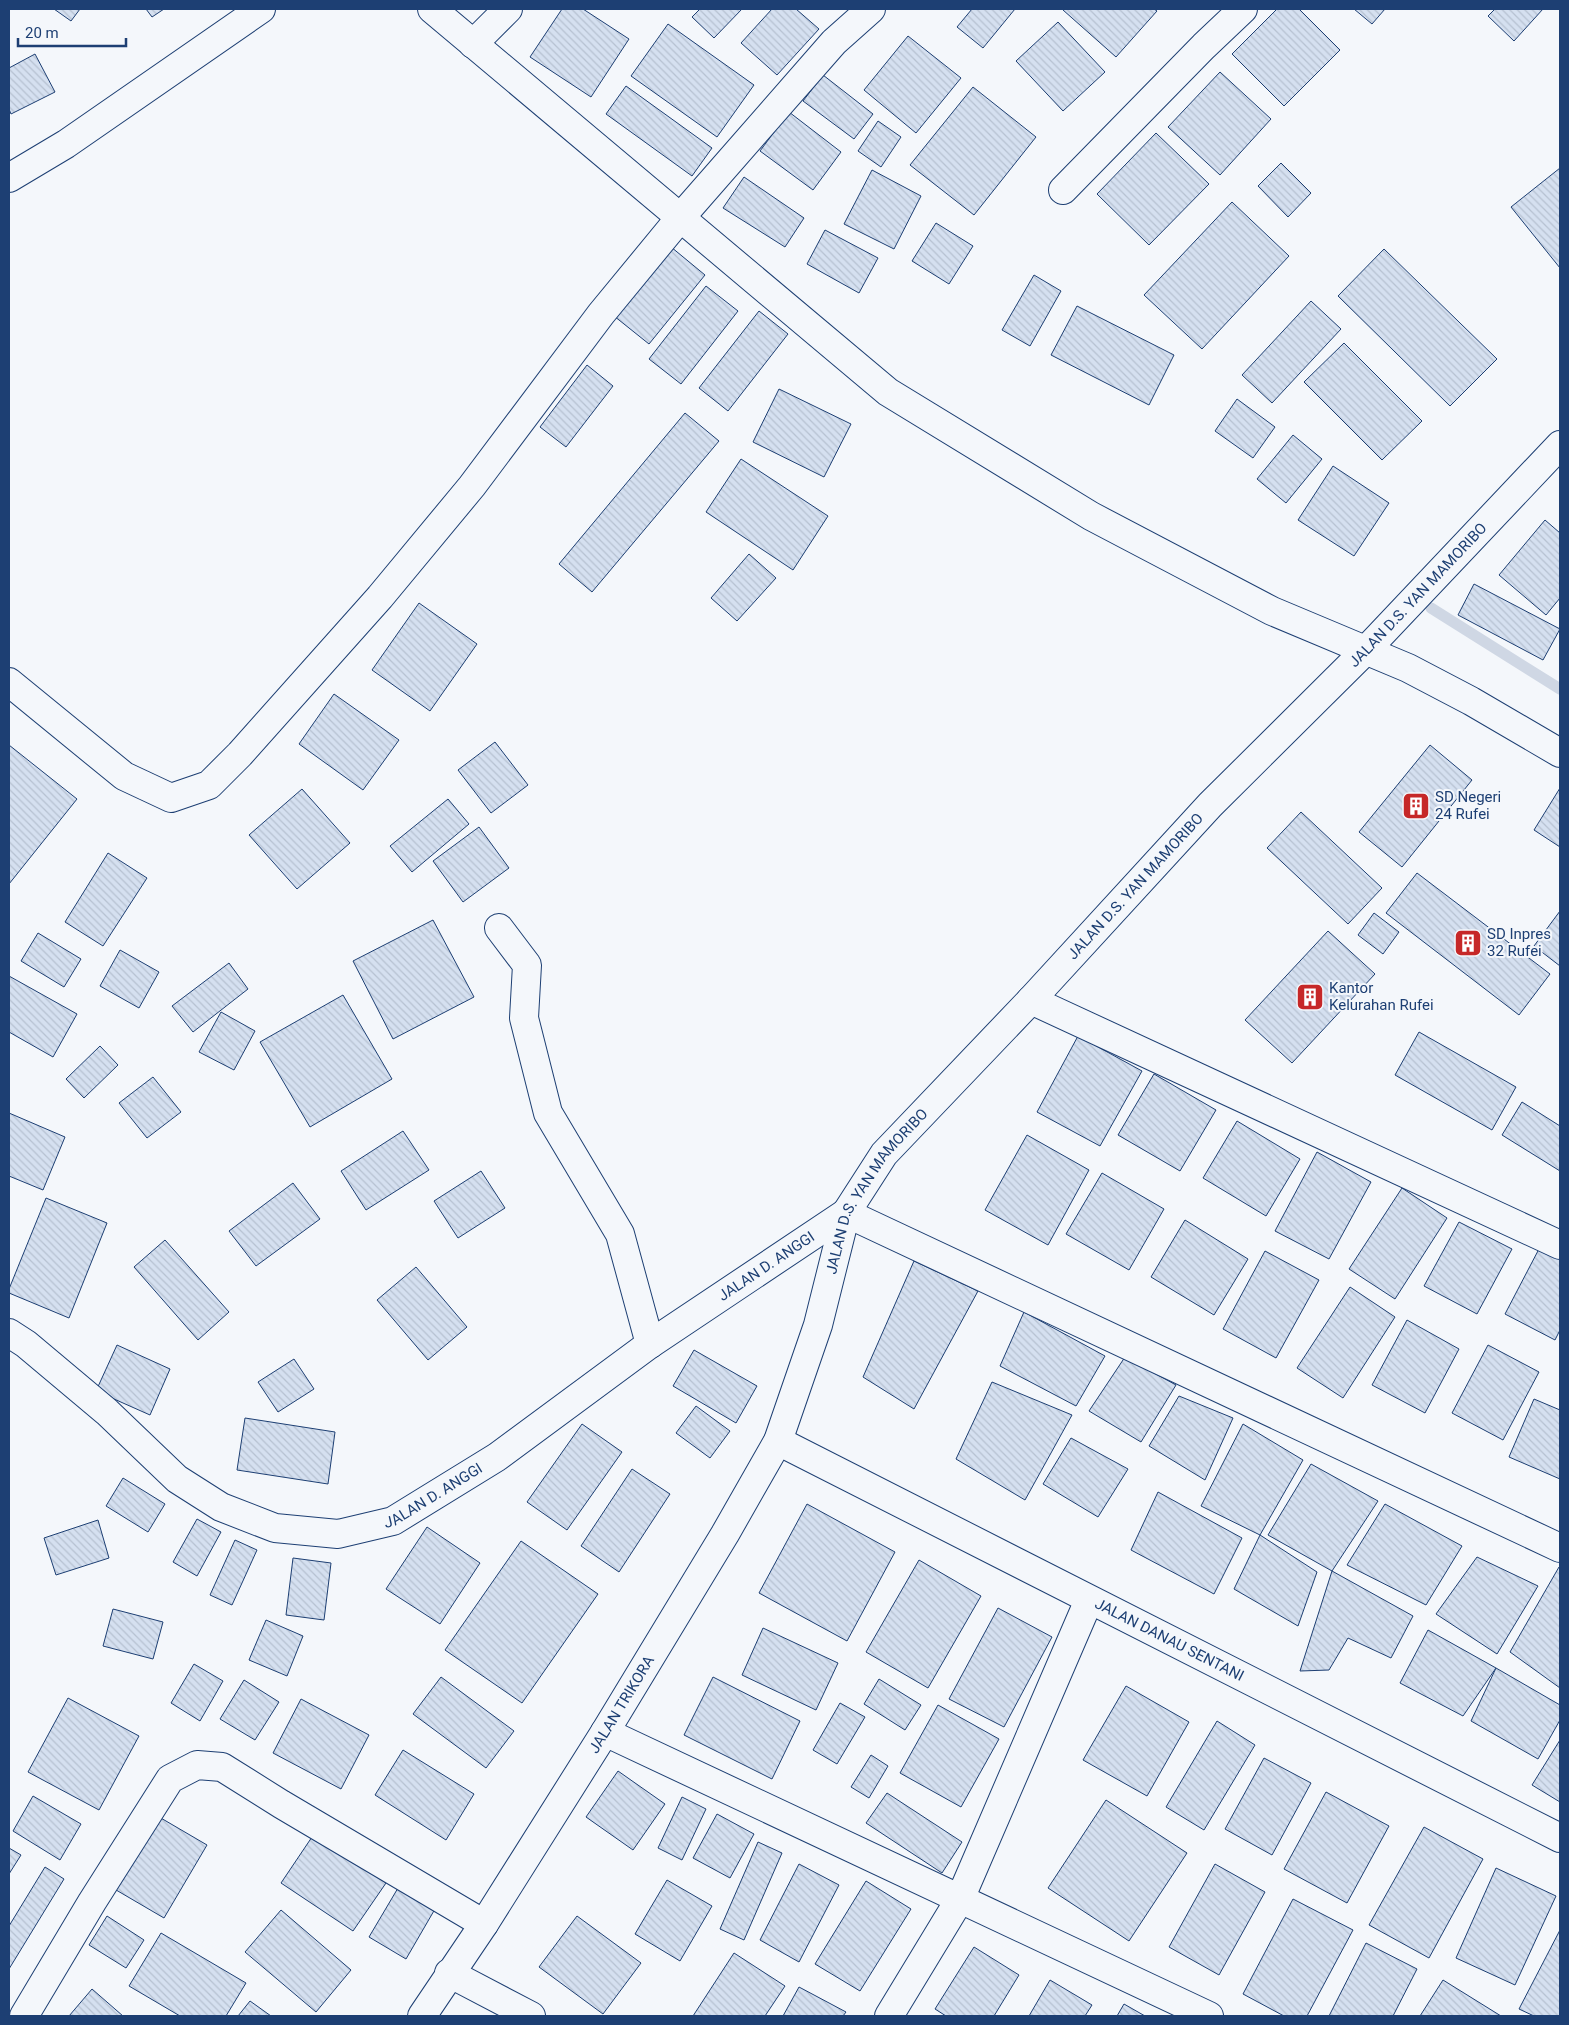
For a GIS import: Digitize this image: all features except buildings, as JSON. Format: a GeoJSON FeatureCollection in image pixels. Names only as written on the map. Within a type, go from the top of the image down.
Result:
{"type":"FeatureCollection","features":[{"type":"Feature","properties":{"kind":"street"},"geometry":{"type":"LineString","coordinates":[[9,178],[66,144],[261,9]]}},
{"type":"Feature","properties":{"kind":"street"},"geometry":{"type":"LineString","coordinates":[[432,9],[888,392],[1091,516],[1272,611],[1408,668],[1471,701],[1560,752]]}},
{"type":"Feature","properties":{"kind":"street"},"geometry":{"type":"LineString","coordinates":[[473,44],[508,9]]}},
{"type":"Feature","properties":{"kind":"street"},"geometry":{"type":"LineString","coordinates":[[9,682],[124,776],[171,798],[209,785],[240,754],[386,590],[472,486],[600,314],[680,218],[834,42],[871,9]]}},
{"type":"Feature","properties":{"kind":"street"},"geometry":{"type":"LineString","coordinates":[[1063,190],[1197,53],[1243,9]]}},
{"type":"Feature","properties":{"kind":"street","name":"JALAN D.S. YAN MAMORIBO"},"geometry":{"type":"LineString","coordinates":[[798,1382],[818,1325],[846,1213],[884,1154],[1031,1000],[1210,805],[1366,650],[1560,445]]}},
{"type":"Feature","properties":{"kind":"street"},"geometry":{"type":"LineString","coordinates":[[500,928],[527,965],[524,1018],[548,1113],[620,1234],[650,1344]]}},
{"type":"Feature","properties":{"kind":"street"},"geometry":{"type":"LineString","coordinates":[[1031,1000],[1560,1245]]}},
{"type":"Feature","properties":{"kind":"street"},"geometry":{"type":"LineString","coordinates":[[846,1213],[1560,1548]]}},
{"type":"Feature","properties":{"kind":"street","name":"JALAN D. ANGGI"},"geometry":{"type":"LineString","coordinates":[[9,1332],[107,1412],[177,1479],[221,1507],[275,1528],[338,1534],[393,1521],[497,1457],[650,1344],[846,1213]]}},
{"type":"Feature","properties":{"kind":"street","name":"JALAN TRIKORA"},"geometry":{"type":"LineString","coordinates":[[422,2016],[449,1973],[484,1924],[605,1732],[725,1534],[778,1441],[798,1382]]}},
{"type":"Feature","properties":{"kind":"street","name":"JALAN DANAU SENTANI"},"geometry":{"type":"LineString","coordinates":[[778,1441],[1560,1838]]}},
{"type":"Feature","properties":{"kind":"street"},"geometry":{"type":"LineString","coordinates":[[889,2016],[960,1899],[1089,1600]]}},
{"type":"Feature","properties":{"kind":"street"},"geometry":{"type":"LineString","coordinates":[[605,1732],[1209,2016]]}},
{"type":"Feature","properties":{"kind":"street"},"geometry":{"type":"LineString","coordinates":[[24,2016],[92,1902],[170,1779],[197,1765],[222,1767],[484,1924]]}},
{"type":"Feature","properties":{"kind":"street"},"geometry":{"type":"LineString","coordinates":[[449,1973],[531,2016]]}},
{"type":"Feature","properties":{"kind":"waterway"},"geometry":{"type":"LineString","coordinates":[[1431,608],[1560,689]]}},
{"type":"Feature","properties":{"kind":"place","name":"SD Negeri 24 Rufei"},"geometry":{"type":"Point","coordinates":[1416,806]}},
{"type":"Feature","properties":{"kind":"place","name":"SD Inpres 32 Rufei"},"geometry":{"type":"Point","coordinates":[1468,943]}},
{"type":"Feature","properties":{"kind":"place","name":"Kantor Kelurahan Rufei"},"geometry":{"type":"Point","coordinates":[1310,997]}}]}
